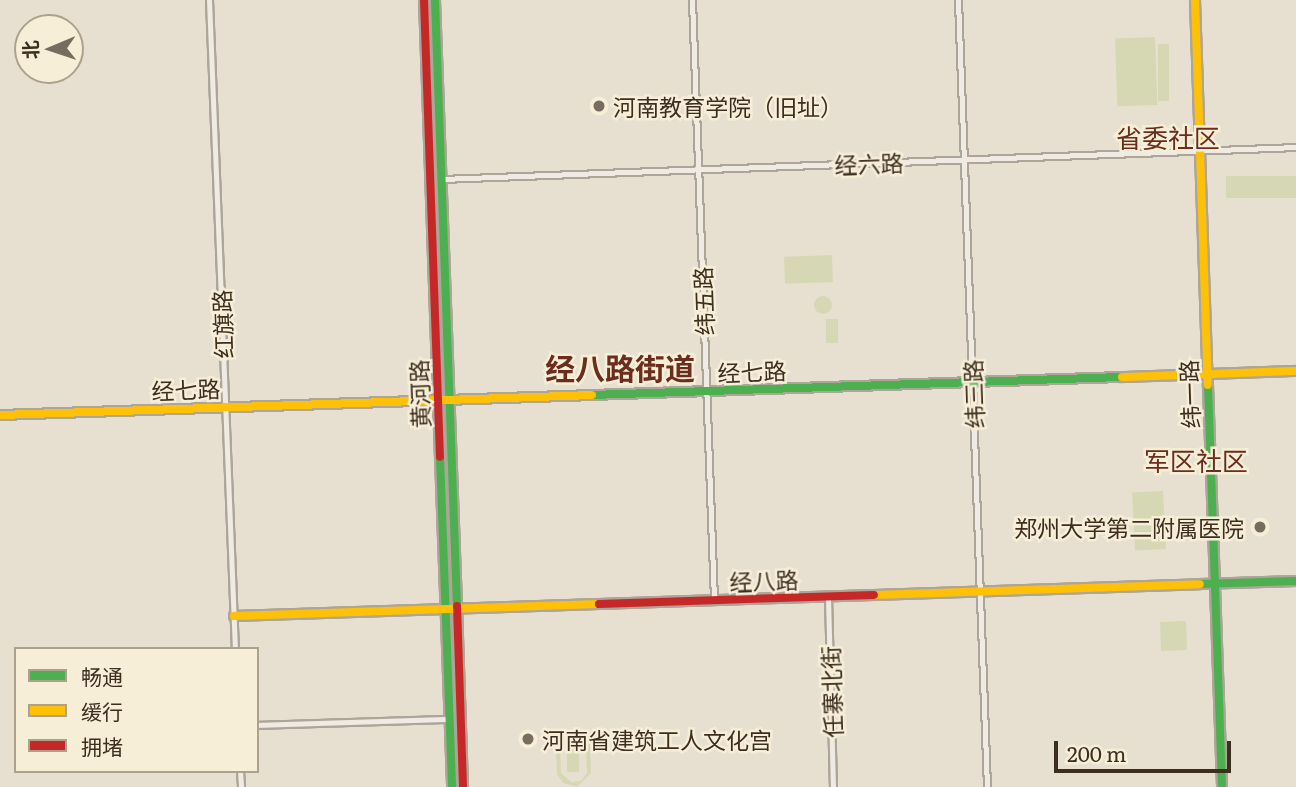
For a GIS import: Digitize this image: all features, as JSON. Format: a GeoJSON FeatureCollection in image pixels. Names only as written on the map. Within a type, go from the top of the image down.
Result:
{"type":"FeatureCollection","features":[{"type":"Feature","properties":{"kind":"street","name":"红旗路"},"geometry":{"type":"LineString","coordinates":[[209,0],[235,647]]}},
{"type":"Feature","properties":{"kind":"street","name":"黄河路"},"geometry":{"type":"LineString","coordinates":[[424,0],[452,787]]}},
{"type":"Feature","properties":{"kind":"street","name":"黄河路"},"geometry":{"type":"LineString","coordinates":[[435,0],[463,787]]}},
{"type":"Feature","properties":{"kind":"street","name":"纬五路"},"geometry":{"type":"LineString","coordinates":[[692,0],[714,601]]}},
{"type":"Feature","properties":{"kind":"street","name":"纬三路"},"geometry":{"type":"LineString","coordinates":[[958,0],[987,787]]}},
{"type":"Feature","properties":{"kind":"street","name":"纬一路"},"geometry":{"type":"LineString","coordinates":[[1195,0],[1222,787]]}},
{"type":"Feature","properties":{"kind":"street","name":"经六路"},"geometry":{"type":"LineString","coordinates":[[441,180],[1296,147]]}},
{"type":"Feature","properties":{"kind":"street","name":"经七路"},"geometry":{"type":"LineString","coordinates":[[0,415],[1296,371]]}},
{"type":"Feature","properties":{"kind":"street","name":"经八路"},"geometry":{"type":"LineString","coordinates":[[234,616],[1296,581]]}},
{"type":"Feature","properties":{"kind":"street","name":"任寨北街"},"geometry":{"type":"LineString","coordinates":[[828,597],[833,787]]}},
{"type":"Feature","properties":{"kind":"street"},"geometry":{"type":"LineString","coordinates":[[259,725],[450,719]]}},
{"type":"Feature","properties":{"kind":"green space"},"geometry":{"type":"Polygon","coordinates":[[[1155,37],[1157,105],[1117,106],[1115,38],[1155,37]]]}},
{"type":"Feature","properties":{"kind":"green space"},"geometry":{"type":"Polygon","coordinates":[[[1158,44],[1169,44],[1169,101],[1158,101],[1158,44]]]}},
{"type":"Feature","properties":{"kind":"green space"},"geometry":{"type":"Polygon","coordinates":[[[1226,176],[1296,176],[1296,198],[1226,198],[1226,176]]]}},
{"type":"Feature","properties":{"kind":"green space"},"geometry":{"type":"Polygon","coordinates":[[[832,255],[833,282],[785,284],[784,257],[832,255]]]}},
{"type":"Feature","properties":{"kind":"green space"},"geometry":{"type":"Polygon","coordinates":[[[823,296],[829,299],[832,305],[829,311],[823,314],[817,311],[814,305],[817,299],[823,296]]]}},
{"type":"Feature","properties":{"kind":"green space"},"geometry":{"type":"Polygon","coordinates":[[[826,319],[838,319],[838,343],[826,343],[826,319]]]}},
{"type":"Feature","properties":{"kind":"green space"},"geometry":{"type":"Polygon","coordinates":[[[1163,491],[1166,549],[1135,551],[1132,493],[1163,491]]]}},
{"type":"Feature","properties":{"kind":"green space"},"geometry":{"type":"Polygon","coordinates":[[[1186,621],[1187,650],[1161,651],[1160,622],[1186,621]]]}},
{"type":"Feature","properties":{"kind":"green space"},"geometry":{"type":"Polygon","coordinates":[[[572,733],[590,744],[591,773],[577,787],[563,783],[557,774],[556,745],[572,733]],[[578,738],[566,739],[560,746],[561,773],[571,782],[581,781],[587,773],[586,745],[578,738]]]}},
{"type":"Feature","properties":{"kind":"green space"},"geometry":{"type":"Polygon","coordinates":[[[567,748],[579,748],[579,772],[567,772],[567,748]]]}},
{"type":"Feature","properties":{"kind":"traffic: fast"},"geometry":{"type":"LineString","coordinates":[[435,0],[457,606]]}},
{"type":"Feature","properties":{"kind":"traffic: fast"},"geometry":{"type":"LineString","coordinates":[[592,395],[1122,377]]}},
{"type":"Feature","properties":{"kind":"traffic: fast"},"geometry":{"type":"LineString","coordinates":[[1208,385],[1222,787]]}},
{"type":"Feature","properties":{"kind":"traffic: fast"},"geometry":{"type":"LineString","coordinates":[[440,457],[452,787]]}},
{"type":"Feature","properties":{"kind":"traffic: fast"},"geometry":{"type":"LineString","coordinates":[[1200,584],[1296,581]]}},
{"type":"Feature","properties":{"kind":"traffic: slow"},"geometry":{"type":"LineString","coordinates":[[1195,0],[1208,385]]}},
{"type":"Feature","properties":{"kind":"traffic: slow"},"geometry":{"type":"LineString","coordinates":[[1122,377],[1296,371]]}},
{"type":"Feature","properties":{"kind":"traffic: slow"},"geometry":{"type":"LineString","coordinates":[[0,415],[592,395]]}},
{"type":"Feature","properties":{"kind":"traffic: slow"},"geometry":{"type":"LineString","coordinates":[[874,595],[1200,584]]}},
{"type":"Feature","properties":{"kind":"traffic: slow"},"geometry":{"type":"LineString","coordinates":[[234,616],[599,604]]}},
{"type":"Feature","properties":{"kind":"traffic: jam"},"geometry":{"type":"LineString","coordinates":[[424,0],[440,457]]}},
{"type":"Feature","properties":{"kind":"traffic: jam"},"geometry":{"type":"LineString","coordinates":[[599,604],[874,595]]}},
{"type":"Feature","properties":{"kind":"traffic: jam"},"geometry":{"type":"LineString","coordinates":[[457,606],[463,787]]}},
{"type":"Feature","properties":{"kind":"place","name":"河南教育学院（旧址）"},"geometry":{"type":"Point","coordinates":[599,106]}},
{"type":"Feature","properties":{"kind":"place","name":"郑州大学第二附属医院"},"geometry":{"type":"Point","coordinates":[1260,527]}},
{"type":"Feature","properties":{"kind":"place","name":"河南省建筑工人文化宫"},"geometry":{"type":"Point","coordinates":[528,739]}},
{"type":"Feature","properties":{"kind":"district","name":"省委社区"},"geometry":{"type":"Point","coordinates":[1168,137]}},
{"type":"Feature","properties":{"kind":"district","name":"经八路街道"},"geometry":{"type":"Point","coordinates":[620,367]}},
{"type":"Feature","properties":{"kind":"district","name":"军区社区"},"geometry":{"type":"Point","coordinates":[1196,460]}}]}
